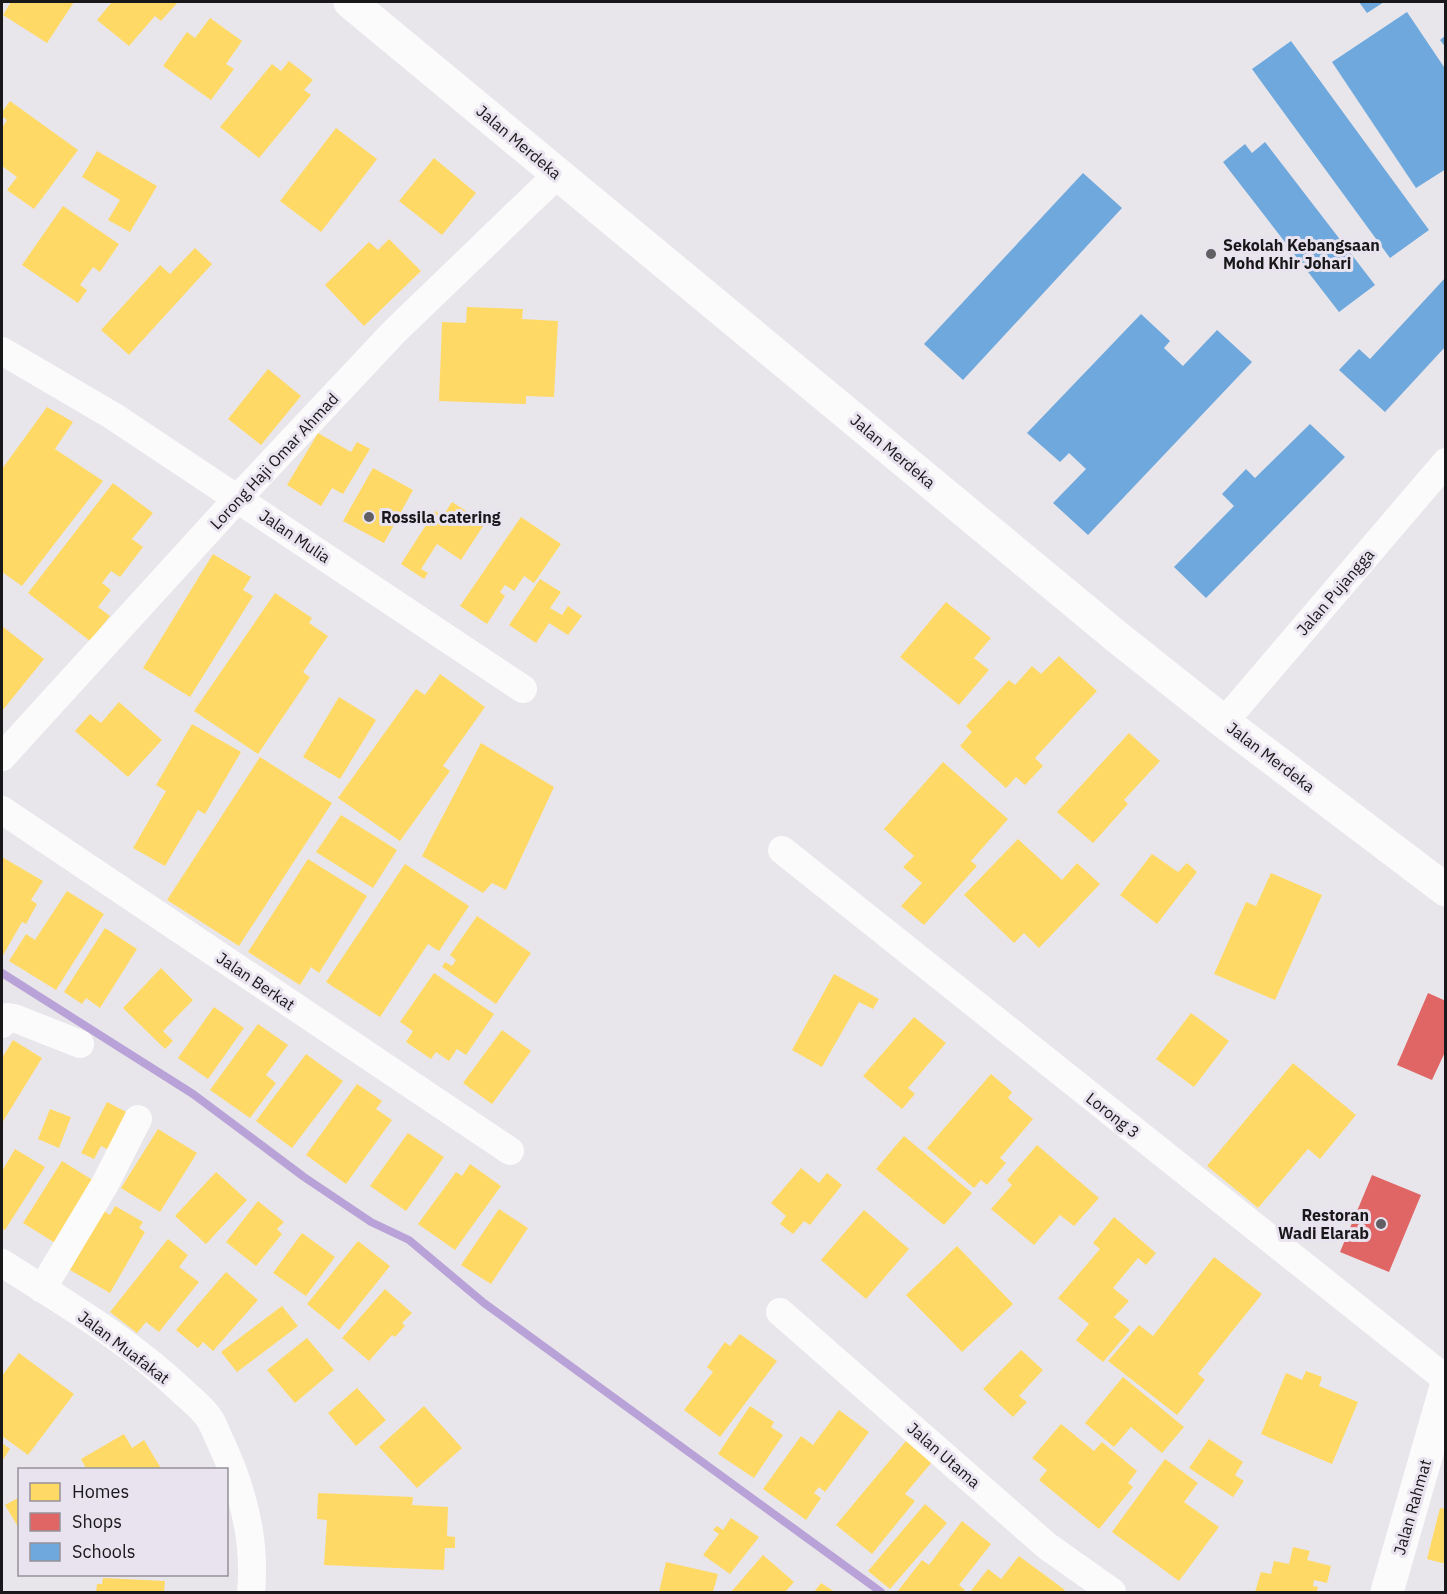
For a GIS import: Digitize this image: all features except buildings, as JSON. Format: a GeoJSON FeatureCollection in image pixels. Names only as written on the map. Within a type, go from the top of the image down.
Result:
{"type":"FeatureCollection","features":[{"type":"Feature","properties":{"kind":"street","name":"Jalan Merdeka"},"geometry":{"type":"LineString","coordinates":[[350,2],[1109,630],[1224,722],[1446,890]]}},
{"type":"Feature","properties":{"kind":"street","name":"Lorong Haji Omar Ahmad"},"geometry":{"type":"LineString","coordinates":[[2,758],[238,498],[394,333],[558,174]]}},
{"type":"Feature","properties":{"kind":"street","name":"Jalan Mulia"},"geometry":{"type":"LineString","coordinates":[[2,351],[113,416],[523,689]]}},
{"type":"Feature","properties":{"kind":"street","name":"Jalan Pujangga"},"geometry":{"type":"LineString","coordinates":[[1224,722],[1446,462]]}},
{"type":"Feature","properties":{"kind":"street","name":"Jalan Berkat"},"geometry":{"type":"LineString","coordinates":[[2,810],[510,1151]]}},
{"type":"Feature","properties":{"kind":"street","name":"Lorong 3"},"geometry":{"type":"LineString","coordinates":[[782,850],[1446,1379]]}},
{"type":"Feature","properties":{"kind":"street"},"geometry":{"type":"LineString","coordinates":[[1407,862],[1446,862]]}},
{"type":"Feature","properties":{"kind":"street"},"geometry":{"type":"LineString","coordinates":[[2,1024],[8,1017],[14,1018],[80,1044]]}},
{"type":"Feature","properties":{"kind":"street"},"geometry":{"type":"LineString","coordinates":[[42,1289],[105,1184],[138,1119]]}},
{"type":"Feature","properties":{"kind":"street","name":"Jalan Muafakat"},"geometry":{"type":"LineString","coordinates":[[2,1263],[104,1329],[159,1370],[209,1417],[233,1467],[241,1491],[250,1531],[253,1574],[251,1593]]}},
{"type":"Feature","properties":{"kind":"street","name":"Jalan Utama"},"geometry":{"type":"LineString","coordinates":[[780,1312],[1047,1546],[1112,1593]]}},
{"type":"Feature","properties":{"kind":"street","name":"Jalan Rahmat"},"geometry":{"type":"LineString","coordinates":[[1387,1593],[1446,1387]]}},
{"type":"Feature","properties":{"kind":"waterway"},"geometry":{"type":"LineString","coordinates":[[2,973],[193,1094],[304,1177],[371,1222],[409,1240],[484,1303],[881,1592]]}},
{"type":"Feature","properties":{"kind":"place","name":"Sekolah Kebangsaan Mohd Khir Johari"},"geometry":{"type":"Point","coordinates":[1211,254]}},
{"type":"Feature","properties":{"kind":"place","name":"Rossila catering"},"geometry":{"type":"Point","coordinates":[369,517]}},
{"type":"Feature","properties":{"kind":"place","name":"Restoran Wadi Elarab"},"geometry":{"type":"Point","coordinates":[1381,1224]}}]}
